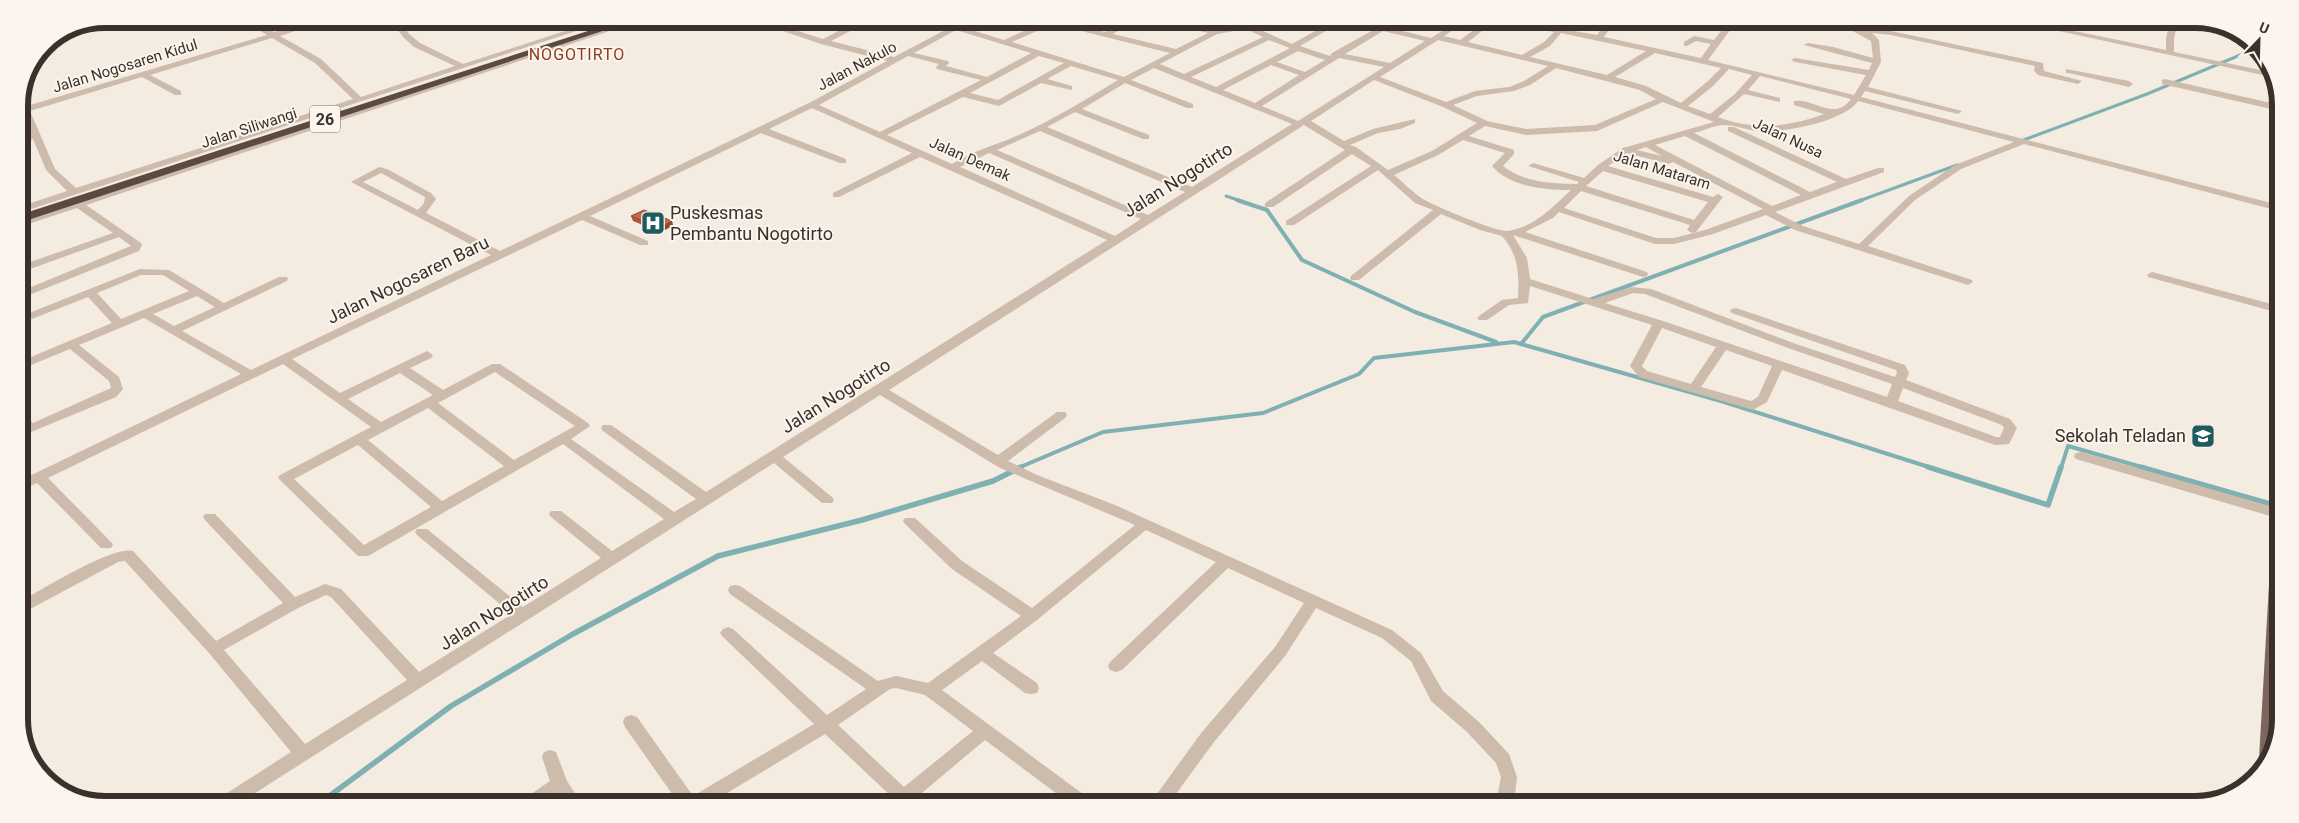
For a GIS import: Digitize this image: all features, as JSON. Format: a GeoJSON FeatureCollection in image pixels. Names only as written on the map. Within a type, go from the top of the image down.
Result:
{"type":"FeatureCollection","features":[{"type":"Feature","properties":{"kind":"highway","name":"Jalan Siliwangi"},"geometry":{"type":"LineString","coordinates":[[556,42],[594,28]]}},
{"type":"Feature","properties":{"kind":"highway","name":"Jalan Siliwangi"},"geometry":{"type":"LineString","coordinates":[[28,208],[604,28]]}},
{"type":"Feature","properties":{"kind":"highway","name":"Jalan Siliwangi"},"geometry":{"type":"LineString","coordinates":[[28,216],[527,51]]}},
{"type":"Feature","properties":{"kind":"street"},"geometry":{"type":"LineString","coordinates":[[261,28],[318,61],[358,99]]}},
{"type":"Feature","properties":{"kind":"street","name":"Jalan Nogosaren Kidul"},"geometry":{"type":"LineString","coordinates":[[28,109],[145,76],[300,28]]}},
{"type":"Feature","properties":{"kind":"street"},"geometry":{"type":"LineString","coordinates":[[403,28],[406,35],[419,45],[462,66]]}},
{"type":"Feature","properties":{"kind":"street"},"geometry":{"type":"LineString","coordinates":[[28,208],[581,28]]}},
{"type":"Feature","properties":{"kind":"street"},"geometry":{"type":"LineString","coordinates":[[28,221],[616,28]]}},
{"type":"Feature","properties":{"kind":"street"},"geometry":{"type":"LineString","coordinates":[[780,28],[824,42],[894,60]]}},
{"type":"Feature","properties":{"kind":"street"},"geometry":{"type":"LineString","coordinates":[[824,42],[852,28]]}},
{"type":"Feature","properties":{"kind":"street","name":"Jalan Nakulo"},"geometry":{"type":"LineString","coordinates":[[812,106],[908,54],[950,28]]}},
{"type":"Feature","properties":{"kind":"street"},"geometry":{"type":"LineString","coordinates":[[956,28],[1126,79],[1190,106]]}},
{"type":"Feature","properties":{"kind":"street"},"geometry":{"type":"LineString","coordinates":[[1006,42],[1037,28]]}},
{"type":"Feature","properties":{"kind":"street"},"geometry":{"type":"LineString","coordinates":[[1079,28],[1177,52]]}},
{"type":"Feature","properties":{"kind":"street"},"geometry":{"type":"LineString","coordinates":[[1106,34],[1118,28]]}},
{"type":"Feature","properties":{"kind":"street"},"geometry":{"type":"LineString","coordinates":[[1196,28],[1215,32]]}},
{"type":"Feature","properties":{"kind":"street"},"geometry":{"type":"LineString","coordinates":[[952,168],[970,157],[990,150],[1075,109],[1126,79],[1215,32],[1241,28]]}},
{"type":"Feature","properties":{"kind":"street"},"geometry":{"type":"LineString","coordinates":[[1249,28],[1295,47],[1333,57],[1390,66]]}},
{"type":"Feature","properties":{"kind":"street"},"geometry":{"type":"LineString","coordinates":[[1217,90],[1270,62],[1327,28]]}},
{"type":"Feature","properties":{"kind":"street"},"geometry":{"type":"LineString","coordinates":[[1376,28],[1461,43],[1608,78],[1643,88],[1663,99],[1717,121],[1756,128],[1780,129],[1834,114],[1846,109],[1855,100],[1877,62],[1875,40],[1859,28]]}},
{"type":"Feature","properties":{"kind":"street","name":"Jalan Nogotirto"},"geometry":{"type":"LineString","coordinates":[[236,796],[1451,28]]}},
{"type":"Feature","properties":{"kind":"street"},"geometry":{"type":"LineString","coordinates":[[1461,43],[1481,28]]}},
{"type":"Feature","properties":{"kind":"street"},"geometry":{"type":"LineString","coordinates":[[1541,28],[1599,38],[1727,66],[2271,206]]}},
{"type":"Feature","properties":{"kind":"street"},"geometry":{"type":"LineString","coordinates":[[1522,58],[1547,44],[1558,28]]}},
{"type":"Feature","properties":{"kind":"street"},"geometry":{"type":"LineString","coordinates":[[1599,38],[1606,28]]}},
{"type":"Feature","properties":{"kind":"street"},"geometry":{"type":"LineString","coordinates":[[1703,61],[1727,28]]}},
{"type":"Feature","properties":{"kind":"street"},"geometry":{"type":"LineString","coordinates":[[2049,28],[2265,74]]}},
{"type":"Feature","properties":{"kind":"street"},"geometry":{"type":"LineString","coordinates":[[2170,54],[2170,38],[2173,28]]}},
{"type":"Feature","properties":{"kind":"street"},"geometry":{"type":"LineString","coordinates":[[1256,106],[1380,29]]}},
{"type":"Feature","properties":{"kind":"street"},"geometry":{"type":"LineString","coordinates":[[1862,30],[1891,32],[2128,84]]}},
{"type":"Feature","properties":{"kind":"street"},"geometry":{"type":"LineString","coordinates":[[1185,77],[1269,37]]}},
{"type":"Feature","properties":{"kind":"street"},"geometry":{"type":"LineString","coordinates":[[1687,44],[1694,38],[1715,43]]}},
{"type":"Feature","properties":{"kind":"street"},"geometry":{"type":"LineString","coordinates":[[1808,44],[1833,48],[1877,62]]}},
{"type":"Feature","properties":{"kind":"street"},"geometry":{"type":"LineString","coordinates":[[1608,78],[1652,51]]}},
{"type":"Feature","properties":{"kind":"street"},"geometry":{"type":"LineString","coordinates":[[880,136],[1038,53]]}},
{"type":"Feature","properties":{"kind":"street"},"geometry":{"type":"LineString","coordinates":[[908,54],[945,63],[940,67],[986,79]]}},
{"type":"Feature","properties":{"kind":"street"},"geometry":{"type":"LineString","coordinates":[[1795,60],[1871,73]]}},
{"type":"Feature","properties":{"kind":"street"},"geometry":{"type":"LineString","coordinates":[[1270,62],[1306,75]]}},
{"type":"Feature","properties":{"kind":"street"},"geometry":{"type":"LineString","coordinates":[[963,94],[999,103],[1070,63]]}},
{"type":"Feature","properties":{"kind":"street"},"geometry":{"type":"LineString","coordinates":[[2041,64],[2038,71],[2041,73],[2078,81]]}},
{"type":"Feature","properties":{"kind":"street"},"geometry":{"type":"LineString","coordinates":[[1154,65],[1301,122],[1349,146],[1378,166],[1411,195],[1440,210],[1484,228],[1511,233],[1643,274]]}},
{"type":"Feature","properties":{"kind":"street"},"geometry":{"type":"LineString","coordinates":[[1446,105],[1474,94],[1512,89],[1527,83],[1553,66]]}},
{"type":"Feature","properties":{"kind":"street"},"geometry":{"type":"LineString","coordinates":[[1681,107],[1710,84],[1727,66]]}},
{"type":"Feature","properties":{"kind":"street"},"geometry":{"type":"LineString","coordinates":[[1511,233],[1525,229],[1558,209],[1581,184],[1601,167],[1626,150],[1687,133],[1717,121],[1758,74]]}},
{"type":"Feature","properties":{"kind":"street"},"geometry":{"type":"LineString","coordinates":[[145,76],[178,93]]}},
{"type":"Feature","properties":{"kind":"street"},"geometry":{"type":"LineString","coordinates":[[1373,77],[1446,105],[1484,123],[1526,132],[1597,128],[1663,99]]}},
{"type":"Feature","properties":{"kind":"street"},"geometry":{"type":"LineString","coordinates":[[1041,80],[1069,88]]}},
{"type":"Feature","properties":{"kind":"street"},"geometry":{"type":"LineString","coordinates":[[2165,82],[2271,106]]}},
{"type":"Feature","properties":{"kind":"street"},"geometry":{"type":"LineString","coordinates":[[1863,88],[1958,111]]}},
{"type":"Feature","properties":{"kind":"street"},"geometry":{"type":"LineString","coordinates":[[1743,91],[1776,100]]}},
{"type":"Feature","properties":{"kind":"street"},"geometry":{"type":"LineString","coordinates":[[1797,103],[1834,114]]}},
{"type":"Feature","properties":{"kind":"street","name":"Jalan Nogosaren Baru"},"geometry":{"type":"LineString","coordinates":[[28,482],[812,106]]}},
{"type":"Feature","properties":{"kind":"street","name":"Jalan Demak"},"geometry":{"type":"LineString","coordinates":[[812,106],[1115,240]]}},
{"type":"Feature","properties":{"kind":"street"},"geometry":{"type":"LineString","coordinates":[[1075,109],[1146,137]]}},
{"type":"Feature","properties":{"kind":"street"},"geometry":{"type":"LineString","coordinates":[[28,119],[34,136],[51,170],[74,192]]}},
{"type":"Feature","properties":{"kind":"street"},"geometry":{"type":"LineString","coordinates":[[1269,205],[1349,146],[1376,131],[1397,127],[1412,121]]}},
{"type":"Feature","properties":{"kind":"street","name":"Jalan Nusa"},"geometry":{"type":"LineString","coordinates":[[1717,121],[1844,182]]}},
{"type":"Feature","properties":{"kind":"street"},"geometry":{"type":"LineString","coordinates":[[1387,174],[1435,153],[1484,123]]}},
{"type":"Feature","properties":{"kind":"street"},"geometry":{"type":"LineString","coordinates":[[1039,127],[1192,191]]}},
{"type":"Feature","properties":{"kind":"street"},"geometry":{"type":"LineString","coordinates":[[762,130],[843,161]]}},
{"type":"Feature","properties":{"kind":"street"},"geometry":{"type":"LineString","coordinates":[[1687,133],[1808,195]]}},
{"type":"Feature","properties":{"kind":"street"},"geometry":{"type":"LineString","coordinates":[[1758,140],[1777,135]]}},
{"type":"Feature","properties":{"kind":"street"},"geometry":{"type":"LineString","coordinates":[[28,138],[34,136]]}},
{"type":"Feature","properties":{"kind":"street"},"geometry":{"type":"LineString","coordinates":[[1463,137],[1511,152],[1497,166],[1514,176],[1558,187],[1581,184]]}},
{"type":"Feature","properties":{"kind":"street"},"geometry":{"type":"LineString","coordinates":[[1860,248],[1912,198],[1958,166],[2021,142]]}},
{"type":"Feature","properties":{"kind":"street"},"geometry":{"type":"LineString","coordinates":[[1647,144],[1796,226],[1968,282]]}},
{"type":"Feature","properties":{"kind":"street"},"geometry":{"type":"LineString","coordinates":[[990,150],[1149,219]]}},
{"type":"Feature","properties":{"kind":"street"},"geometry":{"type":"LineString","coordinates":[[1626,150],[1684,165]]}},
{"type":"Feature","properties":{"kind":"street"},"geometry":{"type":"LineString","coordinates":[[836,195],[920,153]]}},
{"type":"Feature","properties":{"kind":"street"},"geometry":{"type":"LineString","coordinates":[[1290,224],[1378,166]]}},
{"type":"Feature","properties":{"kind":"street"},"geometry":{"type":"LineString","coordinates":[[1533,166],[1696,224]]}},
{"type":"Feature","properties":{"kind":"street","name":"Jalan Mataram"},"geometry":{"type":"LineString","coordinates":[[1601,167],[1714,201]]}},
{"type":"Feature","properties":{"kind":"street"},"geometry":{"type":"LineString","coordinates":[[420,214],[431,199],[390,174],[379,170],[356,182],[500,255]]}},
{"type":"Feature","properties":{"kind":"street"},"geometry":{"type":"LineString","coordinates":[[1558,209],[1655,241],[1674,240],[1708,232],[1881,170]]}},
{"type":"Feature","properties":{"kind":"street"},"geometry":{"type":"LineString","coordinates":[[1689,237],[1696,224],[1726,187]]}},
{"type":"Feature","properties":{"kind":"street"},"geometry":{"type":"LineString","coordinates":[[28,292],[135,249],[137,244],[119,234],[78,204]]}},
{"type":"Feature","properties":{"kind":"street"},"geometry":{"type":"LineString","coordinates":[[1355,278],[1440,210]]}},
{"type":"Feature","properties":{"kind":"street"},"geometry":{"type":"LineString","coordinates":[[582,216],[644,243]]}},
{"type":"Feature","properties":{"kind":"street"},"geometry":{"type":"LineString","coordinates":[[1483,318],[1506,302],[1523,302],[1526,281],[1525,264],[1511,233]]}},
{"type":"Feature","properties":{"kind":"street"},"geometry":{"type":"LineString","coordinates":[[28,267],[119,234]]}},
{"type":"Feature","properties":{"kind":"street"},"geometry":{"type":"LineString","coordinates":[[28,317],[140,272],[153,270],[165,272],[222,307]]}},
{"type":"Feature","properties":{"kind":"street"},"geometry":{"type":"LineString","coordinates":[[2152,275],[2271,308]]}},
{"type":"Feature","properties":{"kind":"street"},"geometry":{"type":"LineString","coordinates":[[174,330],[283,279]]}},
{"type":"Feature","properties":{"kind":"street"},"geometry":{"type":"LineString","coordinates":[[1526,281],[1576,298],[1659,323],[1996,441],[2006,440],[2011,428],[2006,422],[1899,382],[1792,346],[1647,291],[1632,290],[1590,302]]}},
{"type":"Feature","properties":{"kind":"street"},"geometry":{"type":"LineString","coordinates":[[28,362],[196,292]]}},
{"type":"Feature","properties":{"kind":"street"},"geometry":{"type":"LineString","coordinates":[[90,293],[119,324]]}},
{"type":"Feature","properties":{"kind":"street"},"geometry":{"type":"LineString","coordinates":[[1736,311],[1900,368],[1903,373],[1891,403]]}},
{"type":"Feature","properties":{"kind":"street"},"geometry":{"type":"LineString","coordinates":[[145,314],[251,375]]}},
{"type":"Feature","properties":{"kind":"street"},"geometry":{"type":"LineString","coordinates":[[1659,323],[1636,366],[1638,370],[1753,406],[1763,399],[1778,365]]}},
{"type":"Feature","properties":{"kind":"street"},"geometry":{"type":"LineString","coordinates":[[28,429],[112,394],[117,390],[115,380],[72,345]]}},
{"type":"Feature","properties":{"kind":"street"},"geometry":{"type":"LineString","coordinates":[[1694,389],[1723,345]]}},
{"type":"Feature","properties":{"kind":"street"},"geometry":{"type":"LineString","coordinates":[[340,398],[427,355]]}},
{"type":"Feature","properties":{"kind":"street"},"geometry":{"type":"LineString","coordinates":[[284,359],[381,428]]}},
{"type":"Feature","properties":{"kind":"street"},"geometry":{"type":"LineString","coordinates":[[496,367],[584,426],[363,552],[285,478],[429,402],[496,367]]}},
{"type":"Feature","properties":{"kind":"street"},"geometry":{"type":"LineString","coordinates":[[401,368],[442,396]]}},
{"type":"Feature","properties":{"kind":"street"},"geometry":{"type":"LineString","coordinates":[[879,389],[1002,463],[1032,478],[1110,508],[1387,634],[1416,657],[1437,696],[1473,727],[1503,759],[1509,777],[1506,796]]}},
{"type":"Feature","properties":{"kind":"street"},"geometry":{"type":"LineString","coordinates":[[429,402],[513,466]]}},
{"type":"Feature","properties":{"kind":"street"},"geometry":{"type":"LineString","coordinates":[[1002,463],[1061,415]]}},
{"type":"Feature","properties":{"kind":"street"},"geometry":{"type":"LineString","coordinates":[[28,425],[31,428]]}},
{"type":"Feature","properties":{"kind":"street"},"geometry":{"type":"LineString","coordinates":[[607,428],[706,499]]}},
{"type":"Feature","properties":{"kind":"street"},"geometry":{"type":"LineString","coordinates":[[359,439],[441,508]]}},
{"type":"Feature","properties":{"kind":"street"},"geometry":{"type":"LineString","coordinates":[[568,442],[674,519]]}},
{"type":"Feature","properties":{"kind":"street"},"geometry":{"type":"LineString","coordinates":[[774,456],[827,500]]}},
{"type":"Feature","properties":{"kind":"street"},"geometry":{"type":"LineString","coordinates":[[2081,456],[2272,511]]}},
{"type":"Feature","properties":{"kind":"street"},"geometry":{"type":"LineString","coordinates":[[39,477],[106,544]]}},
{"type":"Feature","properties":{"kind":"street"},"geometry":{"type":"LineString","coordinates":[[556,514],[612,558]]}},
{"type":"Feature","properties":{"kind":"street"},"geometry":{"type":"LineString","coordinates":[[210,517],[293,604]]}},
{"type":"Feature","properties":{"kind":"street"},"geometry":{"type":"LineString","coordinates":[[910,521],[957,565],[1032,616]]}},
{"type":"Feature","properties":{"kind":"street"},"geometry":{"type":"LineString","coordinates":[[930,690],[1032,616],[1145,524]]}},
{"type":"Feature","properties":{"kind":"street"},"geometry":{"type":"LineString","coordinates":[[422,532],[523,614]]}},
{"type":"Feature","properties":{"kind":"street"},"geometry":{"type":"LineString","coordinates":[[28,604],[114,558],[128,555],[214,649],[303,754]]}},
{"type":"Feature","properties":{"kind":"street"},"geometry":{"type":"LineString","coordinates":[[1116,666],[1226,561]]}},
{"type":"Feature","properties":{"kind":"street"},"geometry":{"type":"LineString","coordinates":[[214,649],[293,604],[325,589],[336,593],[418,681]]}},
{"type":"Feature","properties":{"kind":"street"},"geometry":{"type":"LineString","coordinates":[[735,590],[878,689]]}},
{"type":"Feature","properties":{"kind":"street"},"geometry":{"type":"LineString","coordinates":[[1164,796],[1201,746],[1277,655],[1304,618],[1313,601]]}},
{"type":"Feature","properties":{"kind":"street"},"geometry":{"type":"LineString","coordinates":[[728,634],[898,796]]}},
{"type":"Feature","properties":{"kind":"street"},"geometry":{"type":"LineString","coordinates":[[982,653],[1031,688]]}},
{"type":"Feature","properties":{"kind":"street"},"geometry":{"type":"LineString","coordinates":[[707,796],[824,726],[886,684],[896,682],[930,690],[1073,796]]}},
{"type":"Feature","properties":{"kind":"street"},"geometry":{"type":"LineString","coordinates":[[631,722],[683,796]]}},
{"type":"Feature","properties":{"kind":"street"},"geometry":{"type":"LineString","coordinates":[[905,796],[985,730]]}},
{"type":"Feature","properties":{"kind":"street"},"geometry":{"type":"LineString","coordinates":[[550,756],[560,784],[568,796]]}},
{"type":"Feature","properties":{"kind":"street"},"geometry":{"type":"LineString","coordinates":[[542,796],[560,784]]}},
{"type":"Feature","properties":{"kind":"building"},"geometry":{"type":"Polygon","coordinates":[[[644,210],[672,221],[659,228],[631,216],[644,210]]]}},
{"type":"Feature","properties":{"kind":"waterway"},"geometry":{"type":"LineString","coordinates":[[2021,141],[2147,94],[2234,58]]}},
{"type":"Feature","properties":{"kind":"waterway"},"geometry":{"type":"LineString","coordinates":[[1859,201],[1957,165]]}},
{"type":"Feature","properties":{"kind":"waterway"},"geometry":{"type":"LineString","coordinates":[[1226,196],[1241,201]]}},
{"type":"Feature","properties":{"kind":"waterway"},"geometry":{"type":"LineString","coordinates":[[1237,200],[1267,210],[1302,260],[1415,312],[1496,342]]}},
{"type":"Feature","properties":{"kind":"waterway"},"geometry":{"type":"LineString","coordinates":[[1521,344],[1543,317],[1862,200]]}},
{"type":"Feature","properties":{"kind":"waterway"},"geometry":{"type":"LineString","coordinates":[[1018,468],[1103,432],[1263,413],[1359,374],[1374,358],[1514,342],[1521,344]]}},
{"type":"Feature","properties":{"kind":"waterway"},"geometry":{"type":"LineString","coordinates":[[1521,344],[1721,401],[1932,468]]}},
{"type":"Feature","properties":{"kind":"waterway"},"geometry":{"type":"LineString","coordinates":[[2061,468],[2068,446],[2145,468]]}},
{"type":"Feature","properties":{"kind":"waterway"},"geometry":{"type":"LineString","coordinates":[[329,796],[451,706],[573,634],[718,556],[862,520],[993,481],[1021,467]]}},
{"type":"Feature","properties":{"kind":"waterway"},"geometry":{"type":"LineString","coordinates":[[1928,467],[2048,505],[2061,467]]}},
{"type":"Feature","properties":{"kind":"waterway"},"geometry":{"type":"LineString","coordinates":[[2140,467],[2272,504]]}},
{"type":"Feature","properties":{"kind":"place","name":"Puskesmas Pembantu Nogotirto"},"geometry":{"type":"Point","coordinates":[653,223]}},
{"type":"Feature","properties":{"kind":"place","name":"Sekolah Teladan"},"geometry":{"type":"Point","coordinates":[2203,436]}},
{"type":"Feature","properties":{"kind":"district","name":"NOGOTIRTO"},"geometry":{"type":"Point","coordinates":[577,54]}}]}
